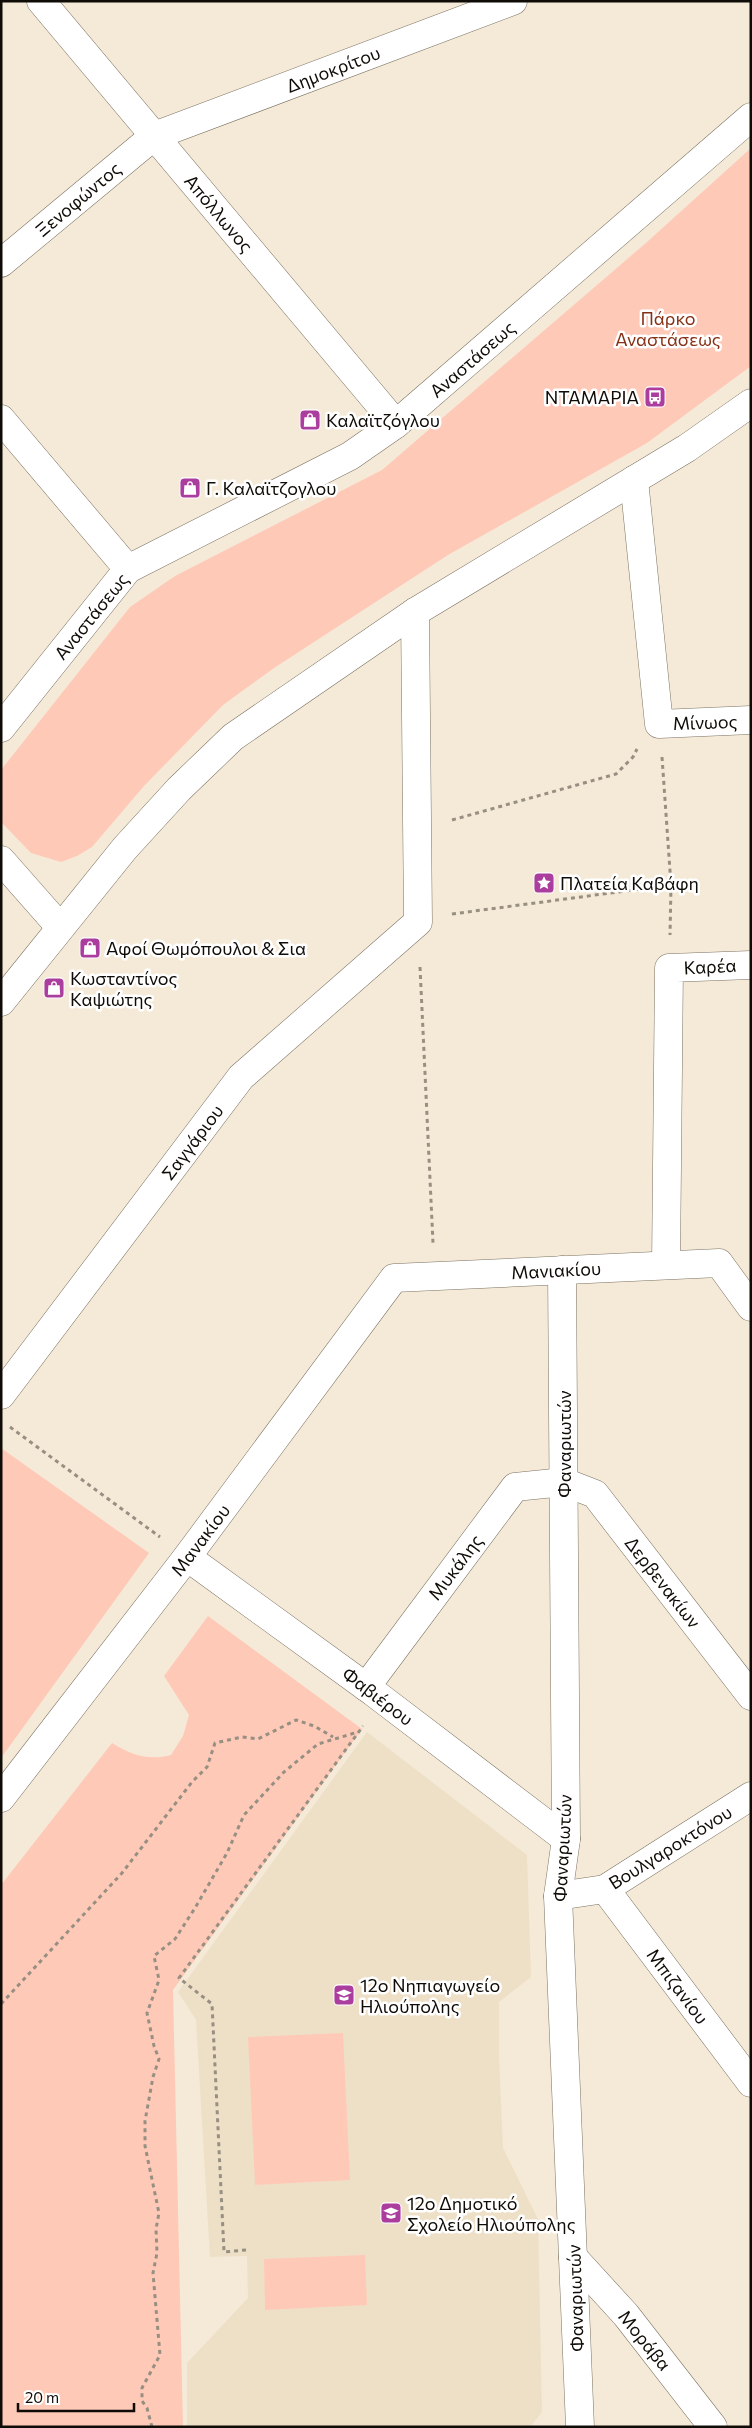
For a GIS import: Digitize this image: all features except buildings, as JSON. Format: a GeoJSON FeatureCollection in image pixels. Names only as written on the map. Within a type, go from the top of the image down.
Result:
{"type":"FeatureCollection","features":[{"type":"Feature","properties":{"kind":"street","name":"Απόλλωνος"},"geometry":{"type":"LineString","coordinates":[[41,1],[396,424]]}},
{"type":"Feature","properties":{"kind":"street","name":"Δημοκρίτου"},"geometry":{"type":"LineString","coordinates":[[154,136],[512,1]]}},
{"type":"Feature","properties":{"kind":"street","name":"Αναστάσεως"},"geometry":{"type":"LineString","coordinates":[[1,728],[128,569],[350,456],[396,424],[751,117]]}},
{"type":"Feature","properties":{"kind":"street","name":"Ξενοφώντος"},"geometry":{"type":"LineString","coordinates":[[1,263],[154,136]]}},
{"type":"Feature","properties":{"kind":"street"},"geometry":{"type":"LineString","coordinates":[[1,1002],[125,848],[179,788],[233,737],[415,612],[687,448],[751,404]]}},
{"type":"Feature","properties":{"kind":"street"},"geometry":{"type":"LineString","coordinates":[[1,419],[128,569]]}},
{"type":"Feature","properties":{"kind":"street"},"geometry":{"type":"LineString","coordinates":[[634,480],[660,724]]}},
{"type":"Feature","properties":{"kind":"street"},"geometry":{"type":"LineString","coordinates":[[415,612],[418,922]]}},
{"type":"Feature","properties":{"kind":"street","name":"Μίνωος"},"geometry":{"type":"LineString","coordinates":[[660,724],[751,720]]}},
{"type":"Feature","properties":{"kind":"street"},"geometry":{"type":"LineString","coordinates":[[1,860],[60,928]]}},
{"type":"Feature","properties":{"kind":"street","name":"Σαγγάριου"},"geometry":{"type":"LineString","coordinates":[[1,1395],[241,1077],[418,922]]}},
{"type":"Feature","properties":{"kind":"street","name":"Καρέα"},"geometry":{"type":"LineString","coordinates":[[669,968],[751,965]]}},
{"type":"Feature","properties":{"kind":"street"},"geometry":{"type":"LineString","coordinates":[[666,1265],[669,968]]}},
{"type":"Feature","properties":{"kind":"street","name":"Μανιακίου"},"geometry":{"type":"LineString","coordinates":[[394,1278],[719,1264],[751,1307]]}},
{"type":"Feature","properties":{"kind":"street","name":"Φαναριωτών"},"geometry":{"type":"LineString","coordinates":[[562,1270],[566,1839],[558,1896],[580,2427]]}},
{"type":"Feature","properties":{"kind":"street","name":"Μανακίου"},"geometry":{"type":"LineString","coordinates":[[1,1798],[187,1557],[394,1278]]}},
{"type":"Feature","properties":{"kind":"street","name":"Μυκάλης"},"geometry":{"type":"LineString","coordinates":[[374,1693],[515,1487],[564,1482]]}},
{"type":"Feature","properties":{"kind":"street","name":"Δερβενακίων"},"geometry":{"type":"LineString","coordinates":[[564,1482],[595,1494],[751,1696]]}},
{"type":"Feature","properties":{"kind":"street","name":"Φαβιέρου"},"geometry":{"type":"LineString","coordinates":[[187,1557],[374,1693],[566,1839]]}},
{"type":"Feature","properties":{"kind":"street","name":"Βουλγαροκτόνου"},"geometry":{"type":"LineString","coordinates":[[558,1896],[605,1889],[751,1796]]}},
{"type":"Feature","properties":{"kind":"street","name":"Μπιζανίου"},"geometry":{"type":"LineString","coordinates":[[605,1889],[751,2083]]}},
{"type":"Feature","properties":{"kind":"street","name":"Μοράβα"},"geometry":{"type":"LineString","coordinates":[[573,2257],[626,2315],[713,2427]]}},
{"type":"Feature","properties":{"kind":"path"},"geometry":{"type":"LineString","coordinates":[[660,724],[671,885],[669,968]]}},
{"type":"Feature","properties":{"kind":"path"},"geometry":{"type":"LineString","coordinates":[[417,829],[616,774],[634,757],[639,742]]}},
{"type":"Feature","properties":{"kind":"path"},"geometry":{"type":"LineString","coordinates":[[434,1276],[418,922],[448,915],[671,885]]}},
{"type":"Feature","properties":{"kind":"path"},"geometry":{"type":"LineString","coordinates":[[9,1426],[187,1557]]}},
{"type":"Feature","properties":{"kind":"path"},"geometry":{"type":"LineString","coordinates":[[246,2250],[224,2252],[212,2004],[179,1978],[358,1732],[374,1693]]}},
{"type":"Feature","properties":{"kind":"path"},"geometry":{"type":"LineString","coordinates":[[1,2004],[122,1873],[192,1782],[207,1767],[215,1743],[242,1737],[258,1739],[296,1720],[314,1726],[333,1738]]}},
{"type":"Feature","properties":{"kind":"path"},"geometry":{"type":"LineString","coordinates":[[152,2427],[147,2408],[142,2401],[142,2388],[160,2355],[153,2272],[157,2253],[156,2229],[159,2213],[145,2146],[145,2121],[153,2077],[159,2059],[154,2046],[148,2013],[159,1980],[154,1956],[175,1939],[195,1908],[227,1853],[244,1815],[284,1772],[318,1744],[358,1732]]}},
{"type":"Feature","properties":{"kind":"shaded area","name":"12ο Δημοτικό Σχολείο Ηλιούπολης"},"geometry":{"type":"Polygon","coordinates":[[[367,1732],[527,1855],[531,1977],[499,2002],[499,2057],[503,2148],[538,2219],[542,2412],[530,2427],[187,2427],[187,2363],[248,2298],[247,2256],[210,2257],[196,2020],[178,1992],[367,1732]]]}},
{"type":"Feature","properties":{"kind":"green space","name":"Πάρκο Αναστάσεως"},"geometry":{"type":"Polygon","coordinates":[[[751,148],[751,366],[647,443],[448,555],[274,668],[223,705],[144,786],[92,847],[77,856],[61,862],[31,853],[1,822],[1,770],[130,607],[175,576],[382,470],[647,242],[751,148]]]}},
{"type":"Feature","properties":{"kind":"green space"},"geometry":{"type":"Polygon","coordinates":[[[1,1448],[149,1553],[1,1758],[1,1448]]]}},
{"type":"Feature","properties":{"kind":"green space"},"geometry":{"type":"Polygon","coordinates":[[[208,1616],[362,1729],[173,1990],[183,2427],[1,2427],[1,1885],[112,1743],[140,1756],[163,1757],[171,1755],[183,1736],[189,1715],[164,1676],[208,1616]]]}},
{"type":"Feature","properties":{"kind":"green space"},"geometry":{"type":"Polygon","coordinates":[[[343,2033],[350,2180],[255,2185],[248,2037],[343,2033]]]}},
{"type":"Feature","properties":{"kind":"green space"},"geometry":{"type":"Polygon","coordinates":[[[365,2255],[367,2305],[265,2310],[264,2259],[365,2255]]]}},
{"type":"Feature","properties":{"kind":"place","name":"ΝΤΑΜΑΡΙΑ"},"geometry":{"type":"Point","coordinates":[655,397]}},
{"type":"Feature","properties":{"kind":"place","name":"Καλαϊτζόγλου"},"geometry":{"type":"Point","coordinates":[310,420]}},
{"type":"Feature","properties":{"kind":"place","name":"Γ. Καλαϊτζογλου"},"geometry":{"type":"Point","coordinates":[190,488]}},
{"type":"Feature","properties":{"kind":"place","name":"Πλατεία Καβάφη"},"geometry":{"type":"Point","coordinates":[544,883]}},
{"type":"Feature","properties":{"kind":"place","name":"Αφοί Θωμόπουλοι & Σια"},"geometry":{"type":"Point","coordinates":[90,948]}},
{"type":"Feature","properties":{"kind":"place","name":"Κωσταντίνος Καψιώτης"},"geometry":{"type":"Point","coordinates":[54,988]}},
{"type":"Feature","properties":{"kind":"place","name":"12ο Νηπιαγωγείο Ηλιούπολης"},"geometry":{"type":"Point","coordinates":[344,1995]}},
{"type":"Feature","properties":{"kind":"place","name":"12ο Δημοτικό Σχολείο Ηλιούπολης"},"geometry":{"type":"Point","coordinates":[391,2213]}}]}
